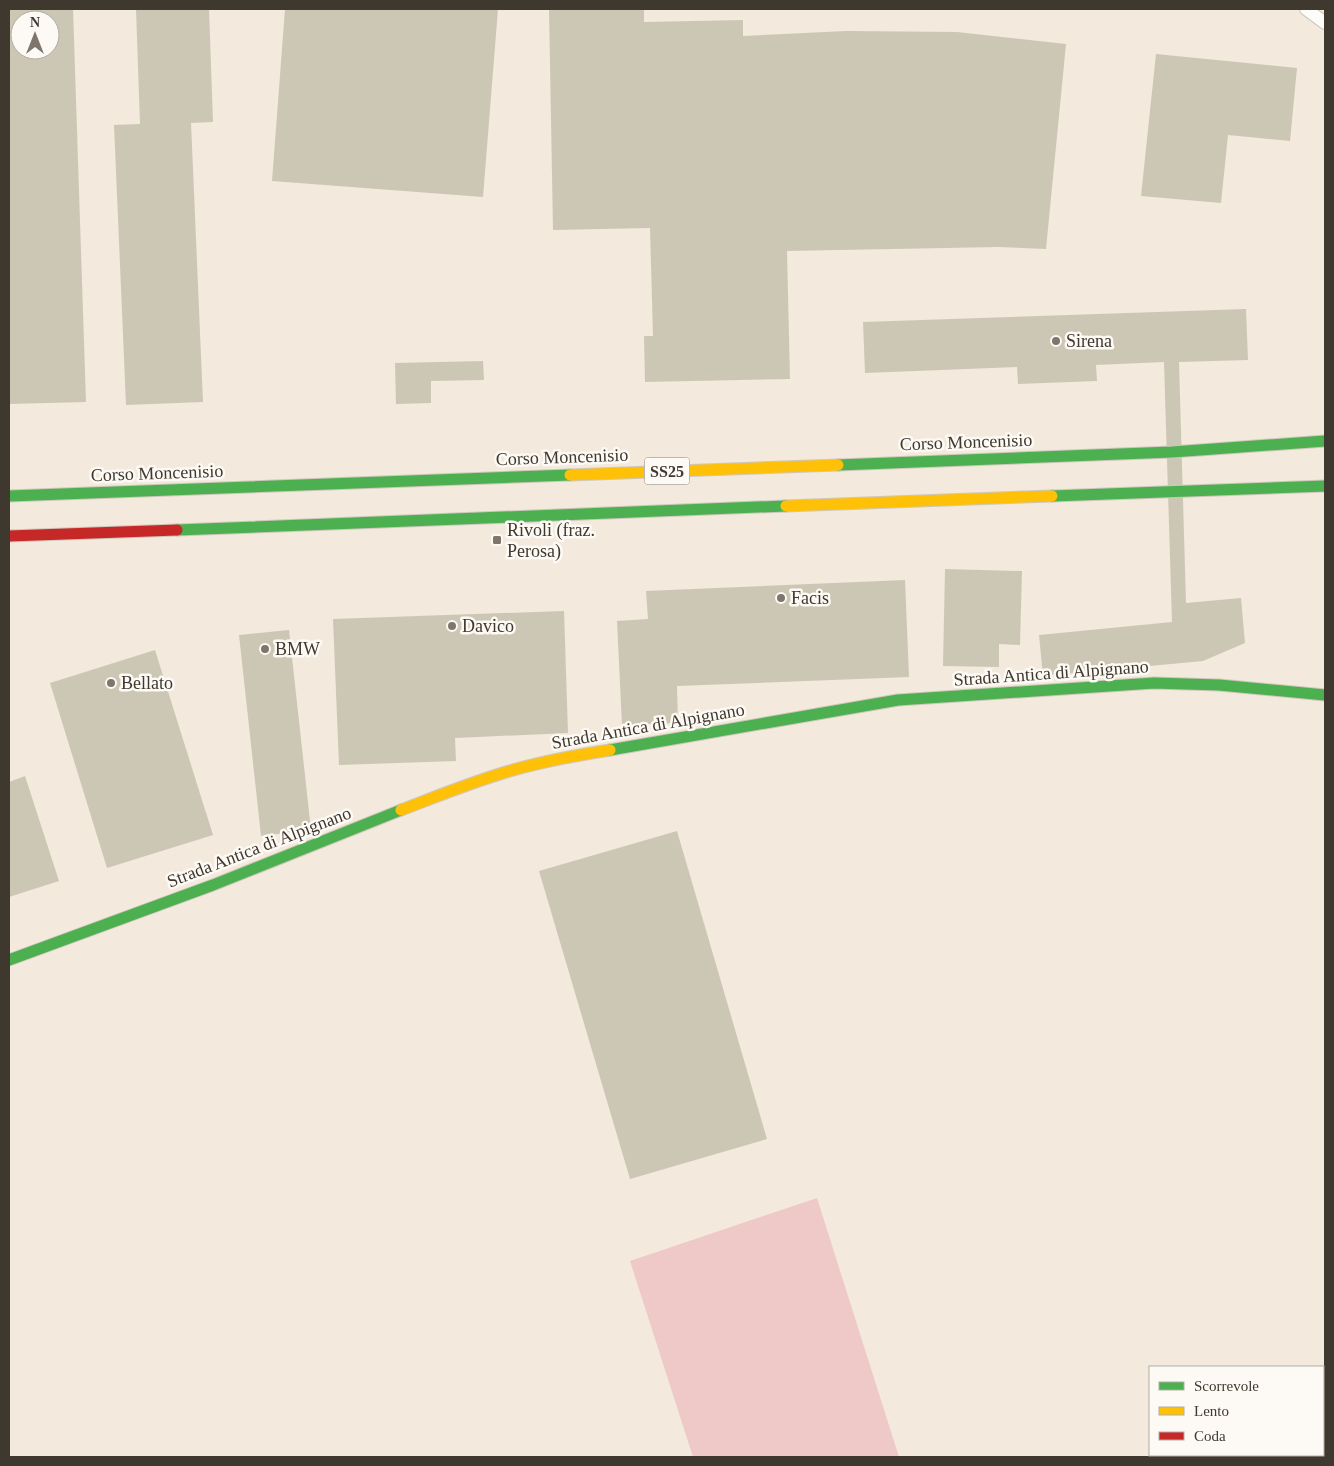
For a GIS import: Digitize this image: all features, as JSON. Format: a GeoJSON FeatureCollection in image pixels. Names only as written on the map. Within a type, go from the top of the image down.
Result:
{"type":"FeatureCollection","features":[{"type":"Feature","properties":{"kind":"main road","name":"Corso Moncenisio"},"geometry":{"type":"LineString","coordinates":[[9,496],[1172,452],[1293,445],[1325,441]]}},
{"type":"Feature","properties":{"kind":"main road","name":"SS25"},"geometry":{"type":"LineString","coordinates":[[9,536],[1325,486]]}},
{"type":"Feature","properties":{"kind":"main road","name":"Strada Antica di Alpignano"},"geometry":{"type":"LineString","coordinates":[[9,960],[213,885],[459,787],[513,770],[569,757],[907,700],[1154,683],[1218,685],[1325,695]]}},
{"type":"Feature","properties":{"kind":"lane"},"geometry":{"type":"LineString","coordinates":[[1306,9],[1325,23]]}},
{"type":"Feature","properties":{"kind":"shaded area"},"geometry":{"type":"Polygon","coordinates":[[[817,1198],[899,1457],[693,1457],[630,1261],[817,1198]]]}},
{"type":"Feature","properties":{"kind":"building"},"geometry":{"type":"Polygon","coordinates":[[[9,9],[73,9],[86,402],[9,404],[9,9]]]}},
{"type":"Feature","properties":{"kind":"building"},"geometry":{"type":"Polygon","coordinates":[[[136,9],[209,9],[213,122],[191,123],[203,402],[126,405],[114,125],[140,124],[136,9]]]}},
{"type":"Feature","properties":{"kind":"building"},"geometry":{"type":"Polygon","coordinates":[[[285,9],[498,9],[483,197],[272,181],[285,9]]]}},
{"type":"Feature","properties":{"kind":"building"},"geometry":{"type":"Polygon","coordinates":[[[549,9],[644,9],[644,22],[743,20],[743,36],[846,31],[957,32],[1066,44],[1046,249],[998,247],[787,251],[790,379],[645,382],[644,336],[653,336],[650,228],[553,230],[549,9]]]}},
{"type":"Feature","properties":{"kind":"building"},"geometry":{"type":"Polygon","coordinates":[[[1156,54],[1297,68],[1290,141],[1228,135],[1221,203],[1141,196],[1156,54]]]}},
{"type":"Feature","properties":{"kind":"building","name":"Sirena"},"geometry":{"type":"Polygon","coordinates":[[[1246,309],[1248,360],[1179,362],[1186,603],[1241,598],[1245,643],[1203,661],[1043,676],[1039,635],[1172,622],[1164,362],[1096,365],[1097,381],[1018,384],[1017,367],[865,373],[863,322],[1246,309]]]}},
{"type":"Feature","properties":{"kind":"building"},"geometry":{"type":"Polygon","coordinates":[[[483,361],[484,380],[431,381],[431,403],[396,404],[395,363],[483,361]]]}},
{"type":"Feature","properties":{"kind":"building"},"geometry":{"type":"Polygon","coordinates":[[[945,569],[1022,571],[1020,645],[999,644],[999,667],[943,666],[945,569]]]}},
{"type":"Feature","properties":{"kind":"building"},"geometry":{"type":"Polygon","coordinates":[[[905,580],[909,677],[677,686],[678,723],[622,725],[617,621],[648,619],[646,591],[905,580]]]}},
{"type":"Feature","properties":{"kind":"building"},"geometry":{"type":"Polygon","coordinates":[[[564,611],[568,733],[455,738],[456,761],[339,765],[333,619],[564,611]]]}},
{"type":"Feature","properties":{"kind":"building"},"geometry":{"type":"Polygon","coordinates":[[[289,630],[311,830],[261,836],[239,635],[289,630]]]}},
{"type":"Feature","properties":{"kind":"building"},"geometry":{"type":"Polygon","coordinates":[[[155,650],[213,835],[107,868],[50,683],[155,650]]]}},
{"type":"Feature","properties":{"kind":"building"},"geometry":{"type":"Polygon","coordinates":[[[25,776],[59,881],[9,897],[9,782],[25,776]]]}},
{"type":"Feature","properties":{"kind":"building"},"geometry":{"type":"Polygon","coordinates":[[[677,831],[767,1139],[630,1179],[539,871],[677,831]]]}},
{"type":"Feature","properties":{"kind":"traffic: fast"},"geometry":{"type":"LineString","coordinates":[[838,465],[1172,452],[1325,441]]}},
{"type":"Feature","properties":{"kind":"traffic: fast"},"geometry":{"type":"LineString","coordinates":[[9,496],[570,475]]}},
{"type":"Feature","properties":{"kind":"traffic: fast"},"geometry":{"type":"LineString","coordinates":[[1052,496],[1325,486]]}},
{"type":"Feature","properties":{"kind":"traffic: fast"},"geometry":{"type":"LineString","coordinates":[[177,530],[786,506]]}},
{"type":"Feature","properties":{"kind":"traffic: fast"},"geometry":{"type":"LineString","coordinates":[[610,750],[898,700],[1154,683],[1219,685],[1325,695]]}},
{"type":"Feature","properties":{"kind":"traffic: fast"},"geometry":{"type":"LineString","coordinates":[[9,960],[213,885],[401,810]]}},
{"type":"Feature","properties":{"kind":"traffic: slow"},"geometry":{"type":"LineString","coordinates":[[570,475],[838,465]]}},
{"type":"Feature","properties":{"kind":"traffic: slow"},"geometry":{"type":"LineString","coordinates":[[786,506],[1052,496]]}},
{"type":"Feature","properties":{"kind":"traffic: slow"},"geometry":{"type":"LineString","coordinates":[[401,810],[513,770],[562,758],[610,750]]}},
{"type":"Feature","properties":{"kind":"traffic: jam"},"geometry":{"type":"LineString","coordinates":[[9,536],[177,530]]}},
{"type":"Feature","properties":{"kind":"place","name":"Sirena"},"geometry":{"type":"Point","coordinates":[1056,341]}},
{"type":"Feature","properties":{"kind":"place","name":"Rivoli (fraz. Perosa)"},"geometry":{"type":"Point","coordinates":[497,540]}},
{"type":"Feature","properties":{"kind":"place","name":"Facis"},"geometry":{"type":"Point","coordinates":[781,598]}},
{"type":"Feature","properties":{"kind":"place","name":"Davico"},"geometry":{"type":"Point","coordinates":[452,626]}},
{"type":"Feature","properties":{"kind":"place","name":"BMW"},"geometry":{"type":"Point","coordinates":[265,649]}},
{"type":"Feature","properties":{"kind":"place","name":"Bellato"},"geometry":{"type":"Point","coordinates":[111,683]}}]}
